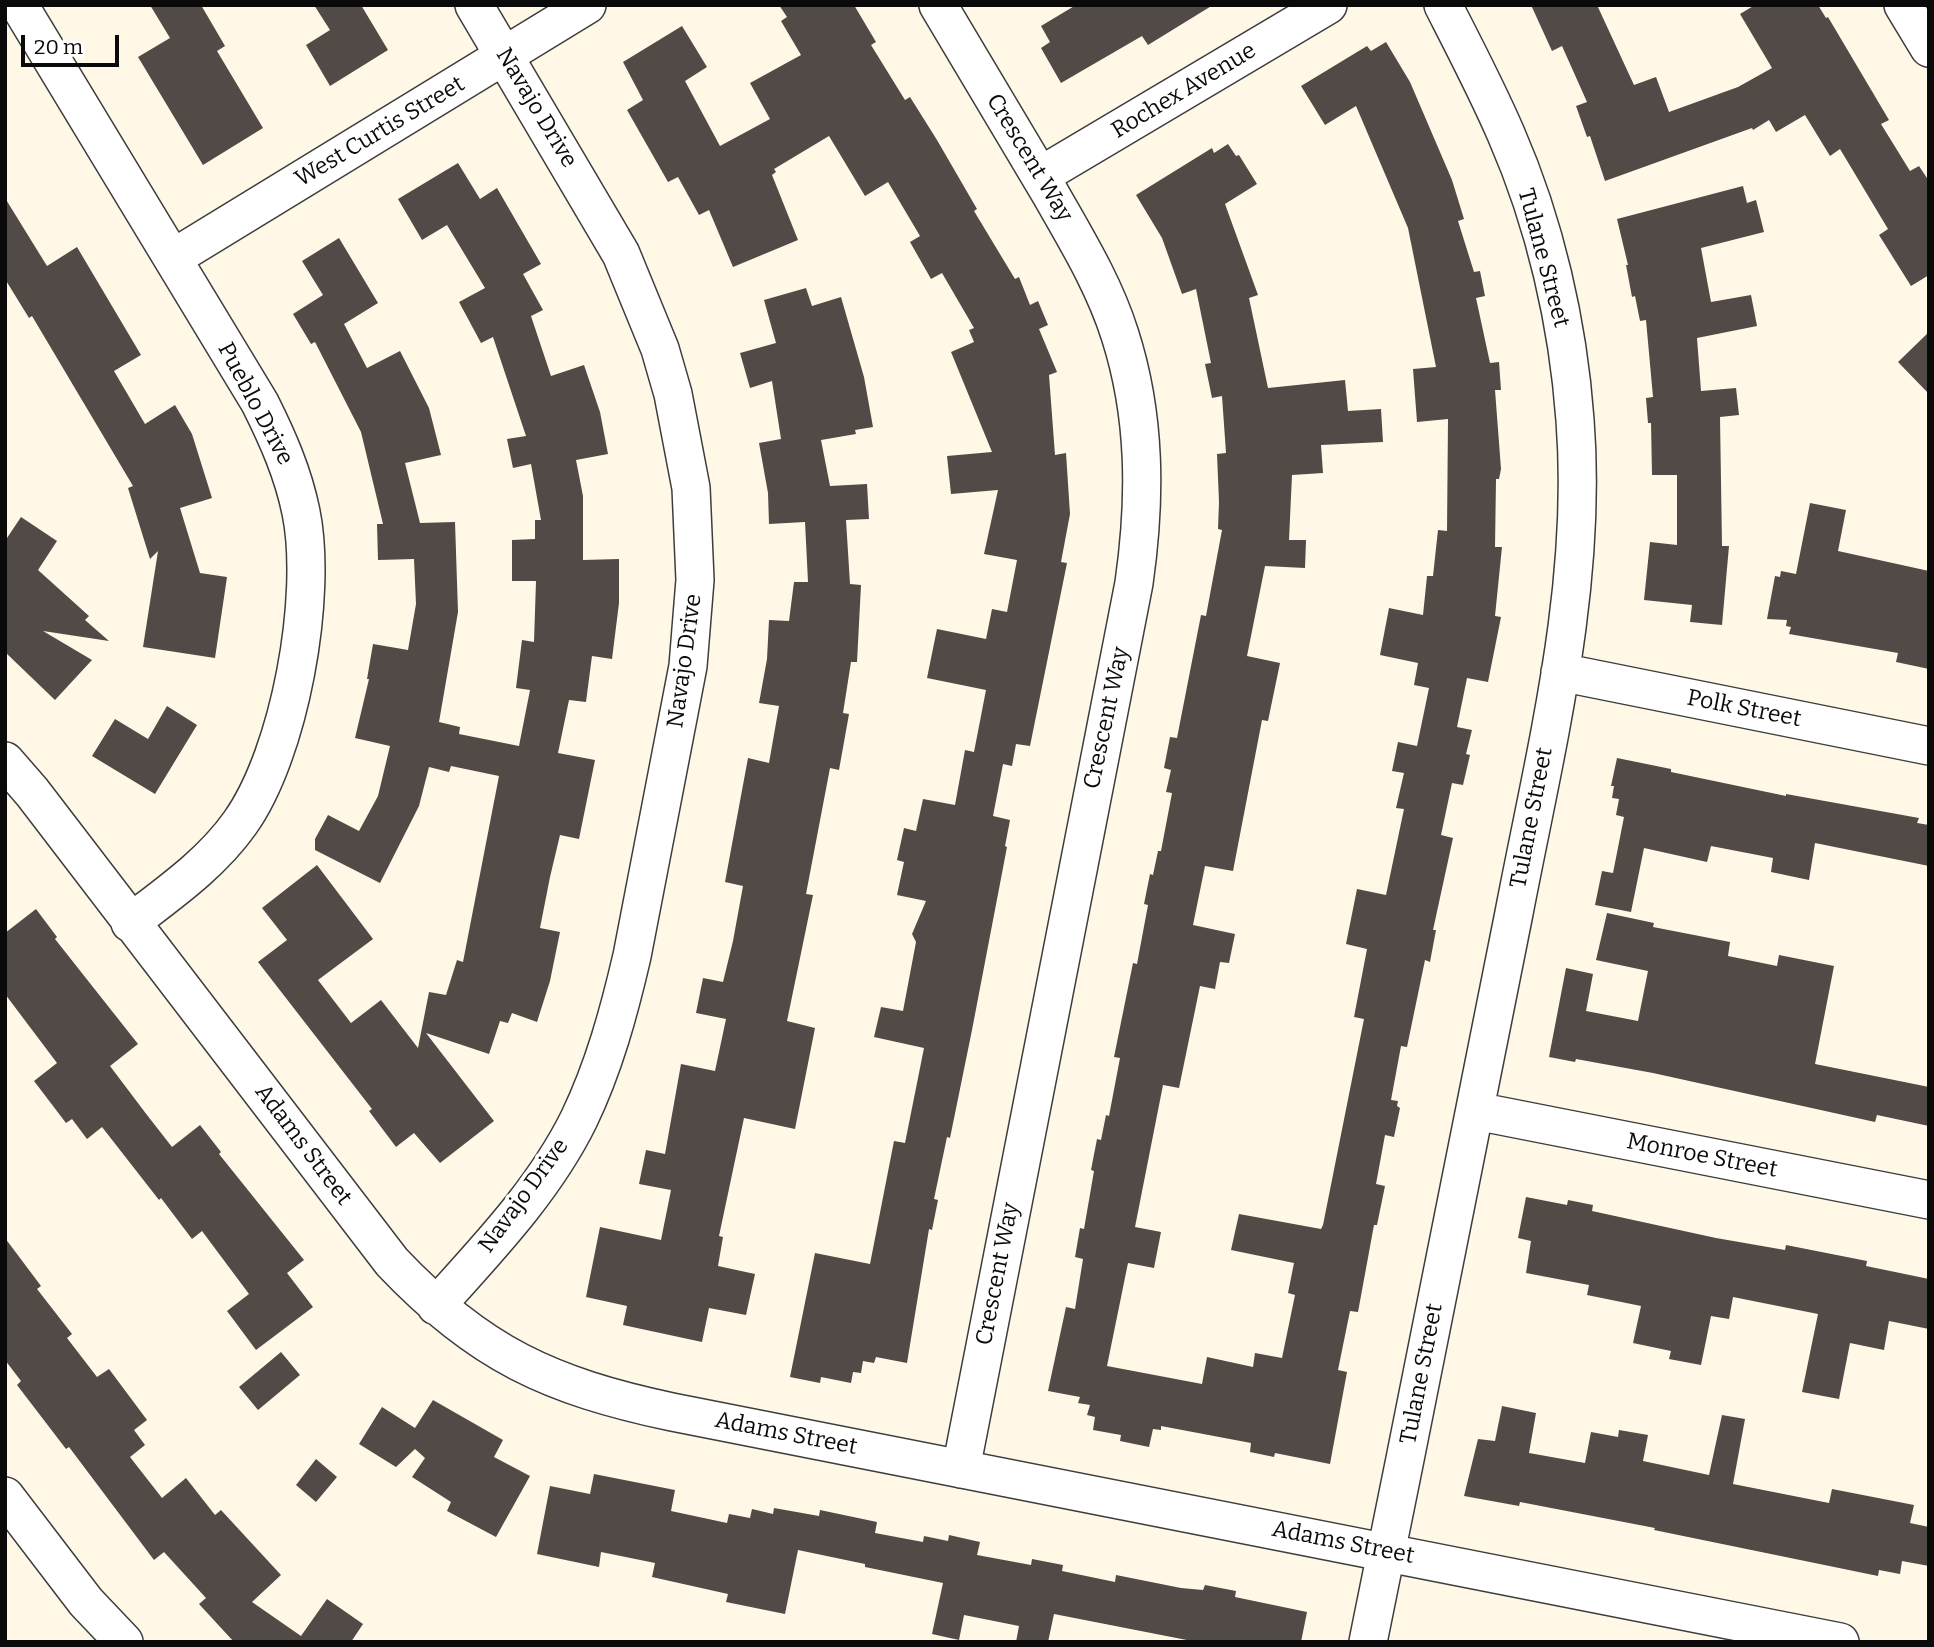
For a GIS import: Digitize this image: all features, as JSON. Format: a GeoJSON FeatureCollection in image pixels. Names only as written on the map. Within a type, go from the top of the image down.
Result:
{"type":"FeatureCollection","features":[{"type":"Feature","properties":{"kind":"street","name":"Pueblo Drive"},"geometry":{"type":"LineString","coordinates":[[19,5],[260,403],[292,474],[306,549],[306,585],[301,634],[285,720],[277,749],[255,799],[228,839],[208,860],[130,923]]}},
{"type":"Feature","properties":{"kind":"street","name":"Navajo Drive"},"geometry":{"type":"LineString","coordinates":[[436,1306],[533,1194],[578,1121],[595,1084],[621,1004],[632,956],[688,666],[694,593],[691,488],[673,394],[660,349],[621,254],[474,5]]}},
{"type":"Feature","properties":{"kind":"street","name":"West Curtis Street"},"geometry":{"type":"LineString","coordinates":[[173,258],[587,5]]}},
{"type":"Feature","properties":{"kind":"street","name":"Crescent Way"},"geometry":{"type":"LineString","coordinates":[[938,5],[1090,264],[1110,305],[1131,378],[1140,429],[1143,489],[1134,583],[961,1469]]}},
{"type":"Feature","properties":{"kind":"street","name":"Rochex Avenue"},"geometry":{"type":"LineString","coordinates":[[1040,177],[1328,5]]}},
{"type":"Feature","properties":{"kind":"street","name":"Tulane Street"},"geometry":{"type":"LineString","coordinates":[[1368,1642],[1560,672],[1575,563],[1578,473],[1574,404],[1549,259],[1508,138],[1443,5]]}},
{"type":"Feature","properties":{"kind":"street"},"geometry":{"type":"LineString","coordinates":[[1903,5],[1929,48]]}},
{"type":"Feature","properties":{"kind":"street","name":"Polk Street"},"geometry":{"type":"LineString","coordinates":[[1560,672],[1929,746]]}},
{"type":"Feature","properties":{"kind":"street","name":"Adams Street"},"geometry":{"type":"LineString","coordinates":[[5,761],[32,792],[379,1245],[414,1285],[468,1332],[495,1350],[555,1380],[586,1391],[659,1409],[1840,1642]]}},
{"type":"Feature","properties":{"kind":"street","name":"Monroe Street"},"geometry":{"type":"LineString","coordinates":[[1475,1111],[1929,1200]]}},
{"type":"Feature","properties":{"kind":"street"},"geometry":{"type":"LineString","coordinates":[[5,1496],[86,1602],[124,1642]]}},
{"type":"Feature","properties":{"kind":"building"},"geometry":{"type":"Polygon","coordinates":[[[150,5],[201,5],[225,46],[217,51],[263,128],[203,165],[138,57],[170,38],[150,5]]]}},
{"type":"Feature","properties":{"kind":"building"},"geometry":{"type":"Polygon","coordinates":[[[314,5],[361,5],[388,50],[330,86],[306,45],[330,30],[314,5]]]}},
{"type":"Feature","properties":{"kind":"building"},"geometry":{"type":"Polygon","coordinates":[[[779,5],[854,5],[876,42],[871,45],[905,100],[910,97],[937,140],[977,209],[974,211],[1015,279],[1019,277],[1030,305],[1038,301],[1048,325],[1039,329],[1057,372],[1049,375],[1055,455],[1066,453],[1070,514],[1061,562],[1067,563],[1030,746],[1016,744],[1012,766],[1003,764],[993,816],[1010,820],[1007,847],[950,1138],[947,1137],[934,1199],[938,1200],[932,1230],[929,1229],[907,1363],[876,1357],[874,1363],[863,1361],[861,1373],[853,1372],[851,1383],[821,1377],[820,1383],[790,1377],[815,1253],[870,1264],[894,1141],[905,1143],[924,1048],[874,1037],[881,1007],[903,1011],[916,942],[912,934],[926,901],[897,895],[904,862],[897,860],[904,828],[916,831],[923,799],[955,805],[965,750],[974,752],[986,690],[927,678],[937,629],[986,639],[992,609],[1007,612],[1017,560],[984,554],[998,490],[951,494],[947,456],[992,452],[951,352],[974,342],[969,330],[974,328],[942,273],[931,279],[910,242],[920,236],[888,182],[865,196],[829,136],[774,169],[776,172],[772,175],[798,240],[733,267],[709,210],[699,215],[678,177],[668,182],[627,110],[643,100],[623,62],[682,26],[707,67],[685,81],[720,146],[770,119],[750,83],[801,55],[781,21],[787,17],[779,5]]]}},
{"type":"Feature","properties":{"kind":"building"},"geometry":{"type":"Polygon","coordinates":[[[1076,5],[1213,5],[1148,45],[1142,36],[1061,83],[1041,48],[1050,42],[1041,26],[1076,5]]]}},
{"type":"Feature","properties":{"kind":"building"},"geometry":{"type":"Polygon","coordinates":[[[1531,5],[1597,5],[1634,85],[1656,77],[1669,112],[1738,87],[1772,68],[1740,14],[1755,5],[1818,5],[1826,18],[1828,17],[1889,120],[1881,124],[1910,171],[1919,166],[1929,181],[1929,275],[1911,286],[1879,235],[1888,229],[1840,149],[1830,156],[1805,115],[1776,132],[1769,120],[1753,130],[1752,128],[1605,181],[1590,136],[1587,137],[1576,106],[1587,102],[1562,46],[1552,51],[1531,5]]]}},
{"type":"Feature","properties":{"kind":"building"},"geometry":{"type":"Polygon","coordinates":[[[1386,42],[1410,82],[1452,180],[1464,219],[1458,221],[1474,272],[1480,271],[1485,296],[1476,298],[1490,363],[1499,362],[1501,390],[1495,390],[1501,469],[1499,479],[1496,479],[1495,547],[1502,547],[1495,616],[1501,617],[1488,682],[1467,678],[1457,727],[1472,730],[1466,754],[1470,755],[1463,785],[1452,783],[1441,835],[1453,838],[1433,930],[1436,930],[1430,962],[1425,960],[1407,1047],[1401,1046],[1391,1100],[1398,1101],[1397,1106],[1400,1108],[1394,1137],[1385,1135],[1376,1184],[1385,1186],[1377,1225],[1374,1225],[1358,1312],[1350,1311],[1338,1370],[1347,1372],[1330,1464],[1275,1453],[1274,1457],[1250,1452],[1251,1443],[1161,1426],[1161,1430],[1153,1429],[1149,1447],[1120,1441],[1121,1435],[1093,1430],[1095,1417],[1087,1415],[1090,1405],[1078,1403],[1080,1397],[1048,1391],[1066,1307],[1075,1309],[1083,1259],[1075,1257],[1080,1228],[1084,1229],[1097,1139],[1101,1140],[1106,1115],[1109,1116],[1120,1058],[1114,1057],[1133,963],[1137,964],[1148,905],[1144,904],[1150,874],[1153,875],[1158,851],[1161,851],[1172,793],[1166,792],[1171,770],[1164,768],[1170,737],[1177,738],[1201,615],[1206,616],[1222,530],[1218,529],[1217,454],[1226,453],[1222,396],[1212,398],[1205,364],[1211,363],[1196,289],[1182,294],[1162,238],[1136,195],[1212,148],[1214,153],[1228,144],[1236,156],[1239,155],[1257,184],[1225,204],[1258,295],[1249,298],[1268,388],[1345,380],[1348,411],[1381,409],[1383,442],[1321,445],[1323,473],[1292,475],[1289,540],[1306,540],[1305,568],[1265,566],[1247,656],[1280,663],[1268,721],[1262,720],[1233,871],[1205,866],[1193,925],[1235,934],[1229,963],[1220,962],[1215,989],[1200,986],[1179,1088],[1163,1085],[1135,1227],[1161,1232],[1154,1268],[1128,1263],[1107,1366],[1202,1384],[1207,1357],[1253,1367],[1255,1353],[1282,1358],[1295,1295],[1288,1293],[1294,1263],[1231,1250],[1239,1214],[1321,1229],[1323,1225],[1364,1019],[1354,1017],[1367,949],[1346,944],[1357,889],[1386,895],[1404,809],[1396,808],[1404,773],[1392,771],[1398,742],[1417,746],[1429,688],[1414,685],[1418,663],[1380,655],[1389,608],[1423,615],[1427,576],[1433,576],[1438,530],[1447,531],[1448,419],[1417,422],[1413,369],[1436,367],[1408,228],[1356,106],[1325,125],[1301,86],[1367,46],[1371,51],[1386,42]]]}},
{"type":"Feature","properties":{"kind":"building"},"geometry":{"type":"Polygon","coordinates":[[[458,163],[480,199],[497,188],[541,264],[523,274],[543,310],[531,316],[551,376],[584,365],[600,412],[608,454],[576,460],[583,496],[583,560],[619,559],[619,603],[612,659],[592,656],[586,702],[569,700],[558,753],[595,760],[579,839],[560,835],[550,877],[540,928],[560,932],[550,981],[537,1022],[512,1013],[508,1023],[500,1021],[489,1054],[426,1033],[494,1121],[440,1163],[414,1133],[396,1147],[369,1111],[372,1109],[258,962],[287,940],[262,908],[317,865],[373,939],[318,980],[351,1023],[381,1000],[418,1048],[429,992],[446,995],[457,960],[463,962],[499,776],[451,766],[449,772],[429,767],[419,806],[380,883],[315,850],[315,839],[328,815],[359,831],[378,796],[390,746],[355,738],[369,679],[373,644],[408,650],[416,604],[414,559],[378,560],[377,524],[383,524],[361,432],[315,342],[311,344],[293,314],[323,295],[302,261],[339,238],[378,303],[344,324],[367,368],[400,351],[429,408],[441,455],[405,463],[420,523],[455,522],[458,612],[439,722],[460,727],[459,734],[519,746],[530,690],[516,688],[522,640],[534,642],[536,581],[512,581],[512,540],[535,539],[535,520],[541,520],[531,464],[513,468],[507,439],[526,436],[493,337],[481,343],[459,302],[485,288],[447,225],[422,240],[398,199],[458,163]]]}},
{"type":"Feature","properties":{"kind":"building"},"geometry":{"type":"Polygon","coordinates":[[[1743,186],[1747,203],[1756,200],[1764,232],[1701,248],[1711,302],[1751,295],[1757,326],[1697,338],[1701,391],[1736,388],[1739,415],[1720,417],[1722,546],[1729,546],[1722,625],[1690,622],[1692,605],[1644,600],[1650,542],[1677,545],[1677,475],[1652,475],[1651,423],[1648,423],[1646,398],[1653,397],[1646,320],[1640,321],[1635,296],[1632,297],[1628,265],[1617,219],[1743,186]]]}},
{"type":"Feature","properties":{"kind":"building"},"geometry":{"type":"Polygon","coordinates":[[[5,198],[47,266],[77,247],[141,355],[114,371],[145,424],[175,405],[192,434],[212,498],[180,508],[200,573],[227,577],[215,658],[143,647],[158,551],[150,559],[128,488],[133,486],[32,316],[29,318],[5,279],[5,198]]]}},
{"type":"Feature","properties":{"kind":"building"},"geometry":{"type":"Polygon","coordinates":[[[806,288],[812,306],[841,297],[864,377],[873,427],[855,430],[856,434],[821,440],[830,486],[867,484],[869,519],[846,520],[850,584],[861,585],[857,662],[851,662],[843,713],[849,714],[839,770],[830,768],[806,894],[813,895],[787,1021],[815,1028],[795,1129],[744,1118],[719,1236],[723,1237],[718,1266],[755,1274],[746,1315],[709,1308],[702,1342],[623,1325],[627,1306],[586,1297],[600,1227],[661,1240],[671,1190],[639,1184],[646,1150],[665,1154],[681,1064],[715,1071],[726,1019],[696,1013],[703,978],[723,982],[733,941],[743,886],[725,882],[748,758],[769,763],[779,706],[759,703],[767,659],[769,620],[789,621],[794,582],[808,582],[805,522],[769,524],[768,493],[759,443],[781,439],[772,381],[750,388],[740,353],[776,343],[764,300],[806,288]]]}},
{"type":"Feature","properties":{"kind":"building"},"geometry":{"type":"Polygon","coordinates":[[[1929,332],[1929,394],[1898,362],[1929,332]]]}},
{"type":"Feature","properties":{"kind":"building"},"geometry":{"type":"Polygon","coordinates":[[[1810,503],[1846,510],[1838,551],[1929,571],[1929,669],[1896,662],[1898,653],[1789,634],[1791,627],[1786,626],[1787,620],[1767,619],[1775,576],[1780,577],[1781,571],[1796,574],[1810,503]]]}},
{"type":"Feature","properties":{"kind":"building"},"geometry":{"type":"Polygon","coordinates":[[[21,517],[57,541],[38,570],[89,616],[85,620],[109,641],[43,631],[92,660],[55,700],[5,652],[5,541],[21,517]]]}},
{"type":"Feature","properties":{"kind":"building"},"geometry":{"type":"Polygon","coordinates":[[[167,706],[197,725],[155,794],[92,756],[115,719],[148,739],[167,706]]]}},
{"type":"Feature","properties":{"kind":"building"},"geometry":{"type":"Polygon","coordinates":[[[1617,758],[1786,796],[1919,818],[1917,823],[1929,825],[1929,866],[1815,843],[1809,880],[1771,872],[1773,858],[1711,846],[1707,862],[1644,848],[1631,912],[1595,905],[1602,871],[1613,873],[1624,817],[1616,815],[1619,799],[1612,798],[1614,786],[1611,786],[1617,758]]]}},
{"type":"Feature","properties":{"kind":"building"},"geometry":{"type":"Polygon","coordinates":[[[36,909],[57,937],[55,939],[138,1044],[110,1066],[147,1115],[172,1147],[200,1125],[221,1152],[219,1154],[304,1260],[287,1273],[313,1307],[256,1350],[227,1311],[249,1294],[202,1231],[192,1239],[102,1127],[87,1139],[72,1119],[66,1123],[34,1081],[57,1063],[5,994],[5,933],[36,909]]]}},
{"type":"Feature","properties":{"kind":"building"},"geometry":{"type":"Polygon","coordinates":[[[1607,913],[1654,923],[1653,927],[1730,942],[1728,956],[1777,966],[1779,955],[1834,966],[1815,1064],[1929,1087],[1929,1126],[1877,1115],[1875,1122],[1653,1073],[1576,1059],[1575,1062],[1549,1057],[1566,968],[1593,974],[1586,1011],[1638,1021],[1648,971],[1596,960],[1607,913]]]}},
{"type":"Feature","properties":{"kind":"building"},"geometry":{"type":"Polygon","coordinates":[[[1526,1197],[1567,1205],[1568,1200],[1593,1205],[1592,1211],[1716,1238],[1785,1250],[1786,1245],[1867,1261],[1866,1266],[1929,1279],[1929,1329],[1889,1321],[1884,1350],[1850,1343],[1839,1399],[1802,1392],[1818,1314],[1733,1297],[1729,1319],[1711,1316],[1701,1365],[1669,1359],[1671,1351],[1633,1343],[1641,1306],[1587,1295],[1589,1285],[1526,1273],[1531,1241],[1518,1238],[1526,1197]]]}},
{"type":"Feature","properties":{"kind":"building"},"geometry":{"type":"Polygon","coordinates":[[[5,1238],[41,1286],[37,1289],[72,1334],[67,1338],[97,1377],[109,1369],[147,1420],[134,1430],[145,1445],[130,1457],[162,1498],[186,1478],[215,1515],[221,1510],[281,1575],[252,1602],[301,1636],[327,1599],[363,1624],[351,1642],[234,1642],[199,1604],[206,1598],[164,1552],[154,1560],[69,1447],[66,1449],[17,1385],[21,1381],[5,1360],[5,1238]]]}},
{"type":"Feature","properties":{"kind":"building"},"geometry":{"type":"Polygon","coordinates":[[[281,1352],[300,1375],[258,1410],[239,1387],[281,1352]]]}},
{"type":"Feature","properties":{"kind":"building"},"geometry":{"type":"Polygon","coordinates":[[[433,1400],[503,1440],[494,1457],[530,1476],[496,1537],[447,1511],[451,1502],[412,1477],[425,1458],[415,1449],[396,1467],[359,1444],[382,1407],[415,1428],[433,1400]]]}},
{"type":"Feature","properties":{"kind":"building"},"geometry":{"type":"Polygon","coordinates":[[[1502,1406],[1536,1413],[1529,1453],[1585,1463],[1591,1432],[1618,1437],[1619,1430],[1648,1435],[1643,1461],[1709,1475],[1722,1415],[1745,1419],[1733,1484],[1829,1503],[1832,1489],[1914,1505],[1910,1523],[1929,1527],[1929,1566],[1902,1561],[1900,1574],[1879,1570],[1878,1576],[1654,1530],[1655,1528],[1520,1502],[1519,1506],[1464,1496],[1478,1439],[1495,1441],[1502,1406]]]}},
{"type":"Feature","properties":{"kind":"building"},"geometry":{"type":"Polygon","coordinates":[[[316,1459],[337,1477],[316,1502],[296,1485],[316,1459]]]}},
{"type":"Feature","properties":{"kind":"building"},"geometry":{"type":"Polygon","coordinates":[[[594,1474],[675,1490],[671,1511],[727,1523],[729,1514],[750,1518],[752,1509],[773,1514],[774,1508],[819,1516],[820,1510],[877,1522],[875,1533],[923,1542],[924,1536],[948,1541],[949,1535],[980,1542],[977,1555],[1031,1565],[1032,1559],[1063,1565],[1062,1571],[1115,1582],[1116,1575],[1181,1588],[1203,1590],[1205,1585],[1236,1591],[1235,1597],[1307,1612],[1301,1642],[1197,1642],[1054,1614],[1048,1642],[1016,1642],[1019,1626],[964,1615],[959,1640],[932,1634],[943,1583],[798,1550],[785,1614],[726,1602],[728,1594],[652,1577],[655,1563],[601,1552],[599,1567],[537,1554],[550,1486],[590,1494],[594,1474]]]}}]}
